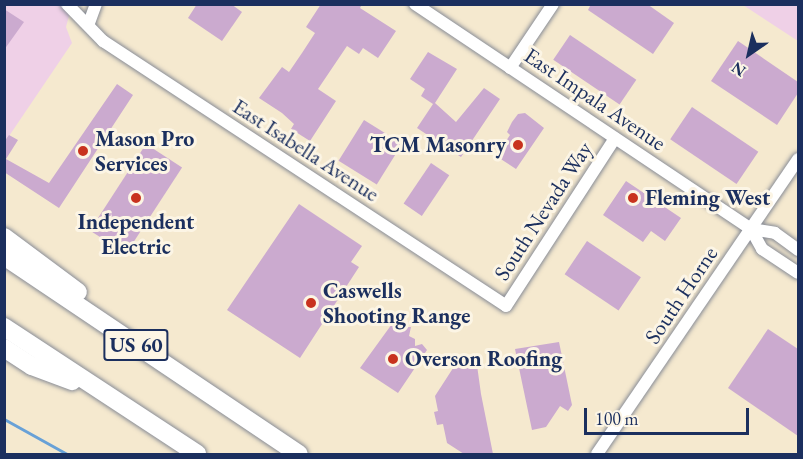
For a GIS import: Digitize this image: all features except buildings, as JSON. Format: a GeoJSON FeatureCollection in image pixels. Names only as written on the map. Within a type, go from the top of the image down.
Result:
{"type":"FeatureCollection","features":[{"type":"Feature","properties":{"kind":"highway"},"geometry":{"type":"LineString","coordinates":[[4,237],[267,433]]}},
{"type":"Feature","properties":{"kind":"highway","name":"US 60"},"geometry":{"type":"LineString","coordinates":[[4,256],[299,454]]}},
{"type":"Feature","properties":{"kind":"highway","name":"US 60"},"geometry":{"type":"LineString","coordinates":[[4,327],[197,454]]}},
{"type":"Feature","properties":{"kind":"highway"},"geometry":{"type":"LineString","coordinates":[[4,348],[32,366],[99,391]]}},
{"type":"Feature","properties":{"kind":"street","name":"East Isabella Avenue"},"geometry":{"type":"LineString","coordinates":[[67,4],[89,23],[103,41],[506,306]]}},
{"type":"Feature","properties":{"kind":"street"},"geometry":{"type":"LineString","coordinates":[[89,23],[96,4]]}},
{"type":"Feature","properties":{"kind":"street","name":"East Impala Avenue"},"geometry":{"type":"LineString","coordinates":[[415,4],[751,229]]}},
{"type":"Feature","properties":{"kind":"street"},"geometry":{"type":"LineString","coordinates":[[510,68],[553,4]]}},
{"type":"Feature","properties":{"kind":"street","name":"South Nevada Way"},"geometry":{"type":"LineString","coordinates":[[506,306],[615,138]]}},
{"type":"Feature","properties":{"kind":"street","name":"South Horne"},"geometry":{"type":"LineString","coordinates":[[597,454],[798,159]]}},
{"type":"Feature","properties":{"kind":"street"},"geometry":{"type":"LineString","coordinates":[[751,229],[775,233],[798,250]]}},
{"type":"Feature","properties":{"kind":"street"},"geometry":{"type":"LineString","coordinates":[[751,229],[762,249],[798,273]]}},
{"type":"Feature","properties":{"kind":"shaded area"},"geometry":{"type":"Polygon","coordinates":[[[5,5],[72,5],[66,27],[72,43],[5,142],[5,5]]]}},
{"type":"Feature","properties":{"kind":"shaded area"},"geometry":{"type":"Polygon","coordinates":[[[743,5],[798,5],[798,41],[743,5]]]}},
{"type":"Feature","properties":{"kind":"waterway"},"geometry":{"type":"LineString","coordinates":[[4,419],[67,454]]}},
{"type":"Feature","properties":{"kind":"place","name":"TCM Masonry"},"geometry":{"type":"Point","coordinates":[518,145]}},
{"type":"Feature","properties":{"kind":"place","name":"Mason Pro Services"},"geometry":{"type":"Point","coordinates":[83,151]}},
{"type":"Feature","properties":{"kind":"place","name":"Independent Electric"},"geometry":{"type":"Point","coordinates":[136,198]}},
{"type":"Feature","properties":{"kind":"place","name":"Fleming West"},"geometry":{"type":"Point","coordinates":[633,198]}},
{"type":"Feature","properties":{"kind":"place","name":"Caswells Shooting Range"},"geometry":{"type":"Point","coordinates":[311,303]}},
{"type":"Feature","properties":{"kind":"place","name":"Overson Roofing"},"geometry":{"type":"Point","coordinates":[393,359]}}]}
